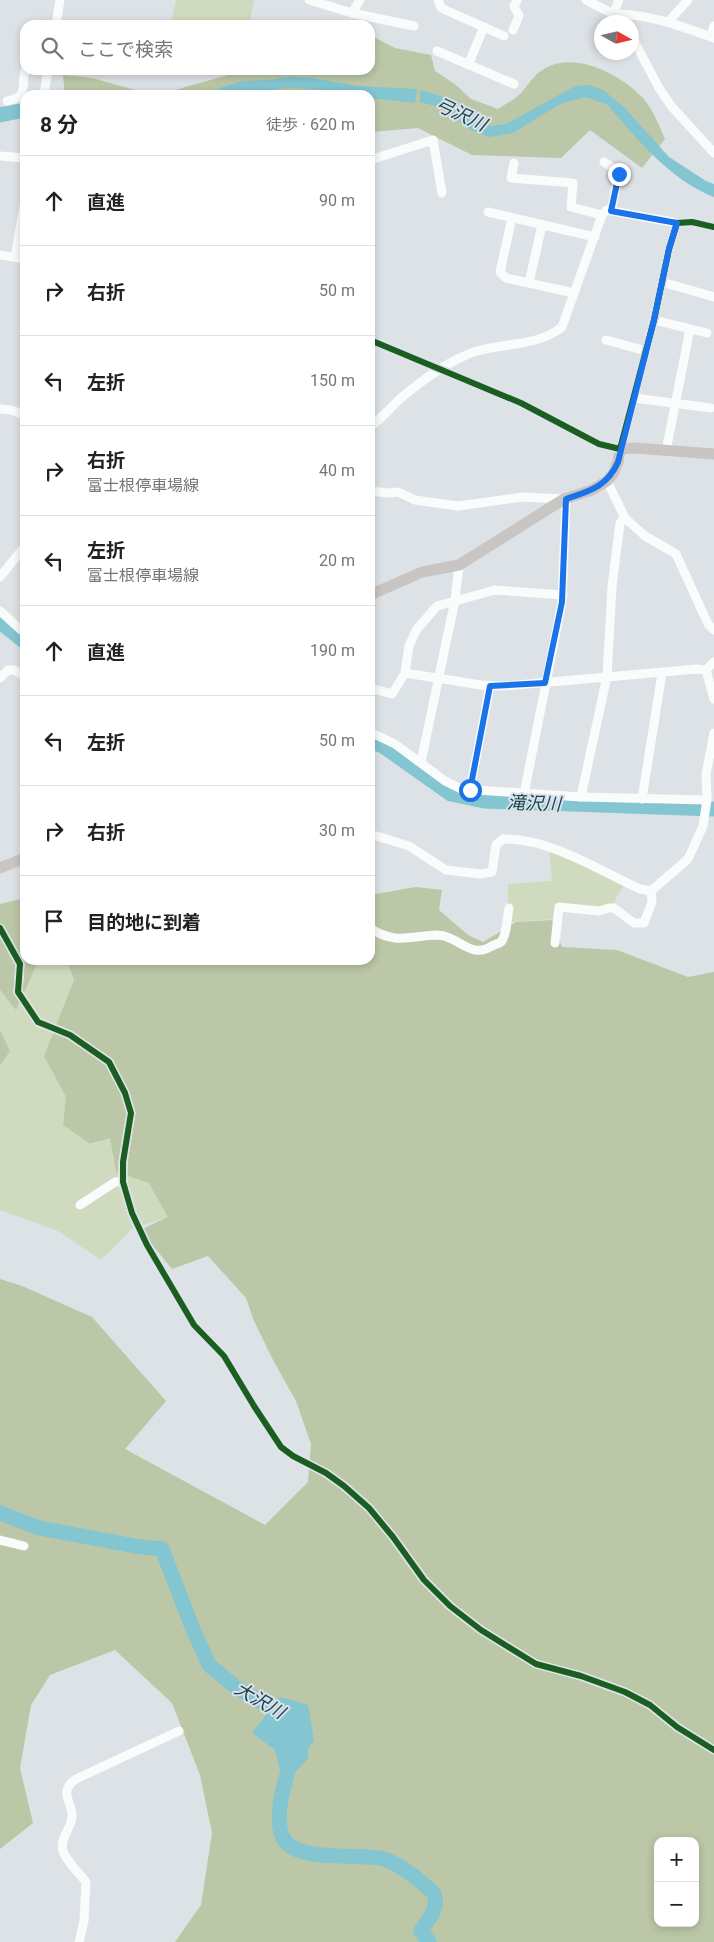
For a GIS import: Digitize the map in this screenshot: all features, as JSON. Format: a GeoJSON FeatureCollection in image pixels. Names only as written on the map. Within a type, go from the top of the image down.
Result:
{"type":"FeatureCollection","features":[{"type":"Feature","properties":{"kind":"main road"},"geometry":{"type":"LineString","coordinates":[[375,593],[422,572],[459,565],[565,499],[592,490],[613,474],[618,462],[620,449],[714,454]]}},
{"type":"Feature","properties":{"kind":"main road"},"geometry":{"type":"LineString","coordinates":[[0,868],[20,860]]}},
{"type":"Feature","properties":{"kind":"street"},"geometry":{"type":"LineString","coordinates":[[57,20],[60,0]]}},
{"type":"Feature","properties":{"kind":"street"},"geometry":{"type":"LineString","coordinates":[[309,0],[352,13],[414,26]]}},
{"type":"Feature","properties":{"kind":"street"},"geometry":{"type":"LineString","coordinates":[[352,13],[360,0]]}},
{"type":"Feature","properties":{"kind":"street"},"geometry":{"type":"LineString","coordinates":[[438,0],[441,8],[504,36]]}},
{"type":"Feature","properties":{"kind":"street"},"geometry":{"type":"LineString","coordinates":[[512,30],[518,16],[514,6],[517,0]]}},
{"type":"Feature","properties":{"kind":"street"},"geometry":{"type":"LineString","coordinates":[[586,0],[613,14],[668,22],[712,38],[714,26]]}},
{"type":"Feature","properties":{"kind":"street"},"geometry":{"type":"LineString","coordinates":[[613,14],[618,0]]}},
{"type":"Feature","properties":{"kind":"street"},"geometry":{"type":"LineString","coordinates":[[668,22],[688,0]]}},
{"type":"Feature","properties":{"kind":"street"},"geometry":{"type":"LineString","coordinates":[[468,64],[484,27]]}},
{"type":"Feature","properties":{"kind":"street"},"geometry":{"type":"LineString","coordinates":[[639,50],[672,108],[714,153]]}},
{"type":"Feature","properties":{"kind":"street"},"geometry":{"type":"LineString","coordinates":[[437,51],[514,84]]}},
{"type":"Feature","properties":{"kind":"street"},"geometry":{"type":"LineString","coordinates":[[23,90],[25,75]]}},
{"type":"Feature","properties":{"kind":"street"},"geometry":{"type":"LineString","coordinates":[[45,90],[47,75]]}},
{"type":"Feature","properties":{"kind":"street"},"geometry":{"type":"LineString","coordinates":[[7,101],[16,100],[20,96]]}},
{"type":"Feature","properties":{"kind":"street"},"geometry":{"type":"LineString","coordinates":[[375,158],[433,140],[442,193]]}},
{"type":"Feature","properties":{"kind":"street"},"geometry":{"type":"LineString","coordinates":[[0,156],[20,158]]}},
{"type":"Feature","properties":{"kind":"street"},"geometry":{"type":"LineString","coordinates":[[604,162],[619,172],[611,211]]}},
{"type":"Feature","properties":{"kind":"street"},"geometry":{"type":"LineString","coordinates":[[514,163],[511,178],[573,183],[571,207],[602,216]]}},
{"type":"Feature","properties":{"kind":"street"},"geometry":{"type":"LineString","coordinates":[[375,424],[420,383],[441,368],[465,355],[491,348],[540,340],[551,336],[562,327],[602,216],[607,210],[677,223],[692,222],[714,227]]}},
{"type":"Feature","properties":{"kind":"street"},"geometry":{"type":"LineString","coordinates":[[488,212],[595,237]]}},
{"type":"Feature","properties":{"kind":"street"},"geometry":{"type":"LineString","coordinates":[[512,218],[500,272],[506,278],[574,293]]}},
{"type":"Feature","properties":{"kind":"street"},"geometry":{"type":"LineString","coordinates":[[375,342],[521,402],[599,444],[620,449],[677,223]]}},
{"type":"Feature","properties":{"kind":"street"},"geometry":{"type":"LineString","coordinates":[[529,283],[542,225]]}},
{"type":"Feature","properties":{"kind":"street"},"geometry":{"type":"LineString","coordinates":[[15,257],[20,229]]}},
{"type":"Feature","properties":{"kind":"street"},"geometry":{"type":"LineString","coordinates":[[0,255],[20,258]]}},
{"type":"Feature","properties":{"kind":"street"},"geometry":{"type":"LineString","coordinates":[[662,282],[714,297]]}},
{"type":"Feature","properties":{"kind":"street"},"geometry":{"type":"LineString","coordinates":[[654,320],[706,334]]}},
{"type":"Feature","properties":{"kind":"street"},"geometry":{"type":"LineString","coordinates":[[666,450],[690,329]]}},
{"type":"Feature","properties":{"kind":"street"},"geometry":{"type":"LineString","coordinates":[[606,340],[646,351]]}},
{"type":"Feature","properties":{"kind":"street"},"geometry":{"type":"LineString","coordinates":[[634,398],[712,408]]}},
{"type":"Feature","properties":{"kind":"street"},"geometry":{"type":"LineString","coordinates":[[0,409],[20,413]]}},
{"type":"Feature","properties":{"kind":"street"},"geometry":{"type":"LineString","coordinates":[[607,480],[625,518],[645,536],[676,554],[712,624]]}},
{"type":"Feature","properties":{"kind":"street"},"geometry":{"type":"LineString","coordinates":[[375,492],[398,492],[415,500],[458,506],[522,497],[565,499],[563,594],[524,794]]}},
{"type":"Feature","properties":{"kind":"street"},"geometry":{"type":"LineString","coordinates":[[581,797],[607,676],[612,587],[620,523],[625,518]]}},
{"type":"Feature","properties":{"kind":"street"},"geometry":{"type":"LineString","coordinates":[[1,576],[20,552]]}},
{"type":"Feature","properties":{"kind":"street"},"geometry":{"type":"LineString","coordinates":[[421,762],[455,600],[459,565]]}},
{"type":"Feature","properties":{"kind":"street"},"geometry":{"type":"LineString","coordinates":[[375,689],[392,694],[404,673],[409,646],[417,629],[437,606],[495,590],[563,594]]}},
{"type":"Feature","properties":{"kind":"street"},"geometry":{"type":"LineString","coordinates":[[0,611],[20,630]]}},
{"type":"Feature","properties":{"kind":"street"},"geometry":{"type":"LineString","coordinates":[[706,670],[714,662]]}},
{"type":"Feature","properties":{"kind":"street"},"geometry":{"type":"LineString","coordinates":[[404,673],[490,686],[545,683],[696,669],[706,670]]}},
{"type":"Feature","properties":{"kind":"street"},"geometry":{"type":"LineString","coordinates":[[0,678],[8,670],[14,670],[20,673]]}},
{"type":"Feature","properties":{"kind":"street"},"geometry":{"type":"LineString","coordinates":[[706,670],[714,698]]}},
{"type":"Feature","properties":{"kind":"street"},"geometry":{"type":"LineString","coordinates":[[642,799],[662,673]]}},
{"type":"Feature","properties":{"kind":"street"},"geometry":{"type":"LineString","coordinates":[[470,790],[490,686]]}},
{"type":"Feature","properties":{"kind":"street"},"geometry":{"type":"LineString","coordinates":[[651,891],[688,859],[702,826],[707,803],[706,774],[714,733]]}},
{"type":"Feature","properties":{"kind":"street"},"geometry":{"type":"LineString","coordinates":[[375,734],[395,744],[445,780],[462,789],[707,803]]}},
{"type":"Feature","properties":{"kind":"street"},"geometry":{"type":"LineString","coordinates":[[375,836],[409,846],[446,870],[480,874],[492,872],[496,846],[503,839],[518,839],[550,847],[640,889],[651,891]]}},
{"type":"Feature","properties":{"kind":"street"},"geometry":{"type":"LineString","coordinates":[[555,943],[559,907],[599,911],[614,908],[634,922],[644,923],[652,902],[651,891]]}},
{"type":"Feature","properties":{"kind":"street"},"geometry":{"type":"LineString","coordinates":[[375,932],[390,938],[439,935],[474,951],[484,951],[500,942],[504,935],[509,908]]}},
{"type":"Feature","properties":{"kind":"street"},"geometry":{"type":"LineString","coordinates":[[0,928],[20,964],[18,992],[38,1022],[70,1035],[109,1062],[125,1093],[132,1113],[123,1162],[123,1181],[132,1213],[194,1325],[224,1356],[281,1446],[293,1456],[326,1473],[344,1486],[368,1508],[393,1536],[424,1580],[450,1606],[481,1630],[536,1664],[581,1676],[625,1692],[650,1705],[677,1727],[714,1750]]}},
{"type":"Feature","properties":{"kind":"street"},"geometry":{"type":"LineString","coordinates":[[80,1205],[115,1182],[123,1181]]}},
{"type":"Feature","properties":{"kind":"street"},"geometry":{"type":"LineString","coordinates":[[0,1540],[24,1546]]}},
{"type":"Feature","properties":{"kind":"street"},"geometry":{"type":"LineString","coordinates":[[79,1942],[84,1921],[86,1882],[62,1850],[62,1842],[72,1815],[67,1800],[67,1789],[70,1783],[76,1779],[179,1731]]}},
{"type":"Feature","properties":{"kind":"green space"},"geometry":{"type":"Polygon","coordinates":[[[176,0],[254,0],[250,20],[172,20],[176,0]]]}},
{"type":"Feature","properties":{"kind":"green space"},"geometry":{"type":"Polygon","coordinates":[[[375,38],[395,48],[431,55],[435,71],[456,85],[471,99],[498,109],[518,96],[540,71],[556,64],[569,62],[597,68],[623,81],[647,102],[665,139],[642,168],[590,130],[561,158],[472,155],[418,128],[375,132],[375,90],[175,90],[228,75],[375,75],[375,38]]]}},
{"type":"Feature","properties":{"kind":"green space"},"geometry":{"type":"Polygon","coordinates":[[[63,75],[92,78],[135,90],[64,90],[63,75]]]}},
{"type":"Feature","properties":{"kind":"green space"},"geometry":{"type":"Polygon","coordinates":[[[549,848],[624,884],[613,904],[603,908],[557,907],[554,919],[511,922],[508,920],[508,884],[552,881],[549,848]]]}},
{"type":"Feature","properties":{"kind":"green space"},"geometry":{"type":"Polygon","coordinates":[[[416,887],[442,890],[439,910],[468,935],[483,942],[516,922],[552,920],[562,947],[617,950],[688,977],[714,972],[714,1942],[175,1942],[201,1905],[212,1833],[211,1828],[200,1775],[172,1703],[115,1650],[50,1675],[31,1705],[20,1768],[33,1823],[0,1849],[0,1279],[22,1286],[92,1317],[166,1401],[125,1449],[265,1525],[308,1482],[311,1444],[296,1401],[254,1321],[246,1298],[208,1256],[172,1269],[140,1230],[168,1217],[149,1183],[116,1172],[110,1138],[90,1144],[63,1125],[66,1097],[44,1056],[74,980],[69,965],[375,965],[375,894],[416,887]]]}},
{"type":"Feature","properties":{"kind":"green space"},"geometry":{"type":"Polygon","coordinates":[[[20,899],[20,965],[37,965],[16,1010],[0,990],[0,904],[20,899]]]}},
{"type":"Feature","properties":{"kind":"green space"},"geometry":{"type":"Polygon","coordinates":[[[36,965],[69,965],[74,980],[44,1056],[66,1097],[63,1125],[91,1145],[110,1137],[116,1172],[149,1183],[169,1217],[133,1228],[101,1260],[58,1231],[0,1210],[0,1067],[10,1051],[0,1030],[0,990],[16,1010],[36,965]]]}},
{"type":"Feature","properties":{"kind":"green space"},"geometry":{"type":"Polygon","coordinates":[[[0,1030],[10,1051],[0,1066],[0,1030]]]}},
{"type":"Feature","properties":{"kind":"water"},"geometry":{"type":"Polygon","coordinates":[[[288,77],[312,78],[358,86],[417,89],[415,103],[375,99],[375,90],[284,88],[275,90],[247,90],[247,84],[288,77]]]}},
{"type":"Feature","properties":{"kind":"water"},"geometry":{"type":"Polygon","coordinates":[[[589,85],[603,90],[624,107],[669,157],[706,181],[714,184],[714,197],[684,181],[669,170],[643,145],[608,105],[586,97],[560,104],[513,133],[489,137],[471,130],[443,108],[420,102],[420,90],[443,97],[469,116],[491,126],[506,124],[575,86],[589,85]]]}},
{"type":"Feature","properties":{"kind":"water"},"geometry":{"type":"Polygon","coordinates":[[[280,1697],[308,1705],[314,1741],[308,1748],[308,1759],[285,1782],[285,1769],[280,1770],[275,1750],[252,1733],[280,1697]]]}},
{"type":"Feature","properties":{"kind":"waterway","name":"弓沢川"},"geometry":{"type":"LineString","coordinates":[[239,90],[267,87]]}},
{"type":"Feature","properties":{"kind":"waterway","name":"弓沢川"},"geometry":{"type":"LineString","coordinates":[[0,115],[20,111]]}},
{"type":"Feature","properties":{"kind":"waterway","name":"滝沢川"},"geometry":{"type":"LineString","coordinates":[[0,622],[20,638]]}},
{"type":"Feature","properties":{"kind":"waterway","name":"滝沢川"},"geometry":{"type":"LineString","coordinates":[[375,743],[383,746],[451,794],[484,801],[714,809]]}},
{"type":"Feature","properties":{"kind":"waterway","name":"大沢川"},"geometry":{"type":"LineString","coordinates":[[0,1513],[39,1528],[135,1546],[162,1549],[209,1665],[238,1689],[289,1717]]}},
{"type":"Feature","properties":{"kind":"waterway","name":"大沢川"},"geometry":{"type":"LineString","coordinates":[[290,1764],[282,1792],[279,1814],[279,1824],[285,1841],[292,1848],[303,1852],[384,1859],[412,1875],[431,1890],[435,1897],[436,1902],[433,1911],[421,1931],[429,1942]]}},
{"type":"Feature","properties":{"kind":"cycle path"},"geometry":{"type":"LineString","coordinates":[[375,342],[521,403],[599,444],[620,449],[677,223],[692,222],[714,227]]}},
{"type":"Feature","properties":{"kind":"cycle path"},"geometry":{"type":"LineString","coordinates":[[0,928],[20,964],[18,992],[38,1022],[70,1035],[109,1062],[125,1093],[131,1113],[123,1162],[123,1182],[132,1213],[147,1245],[194,1325],[224,1356],[281,1447],[293,1456],[326,1473],[369,1508],[424,1580],[450,1606],[481,1630],[536,1664],[581,1676],[625,1692],[650,1705],[677,1727],[714,1750]]}},
{"type":"Feature","properties":{"kind":"route"},"geometry":{"type":"LineString","coordinates":[[470,790],[490,686],[545,683],[562,602],[566,499],[592,490],[613,474],[618,462],[654,320],[669,249],[677,223],[611,211],[619,174]]}}]}
